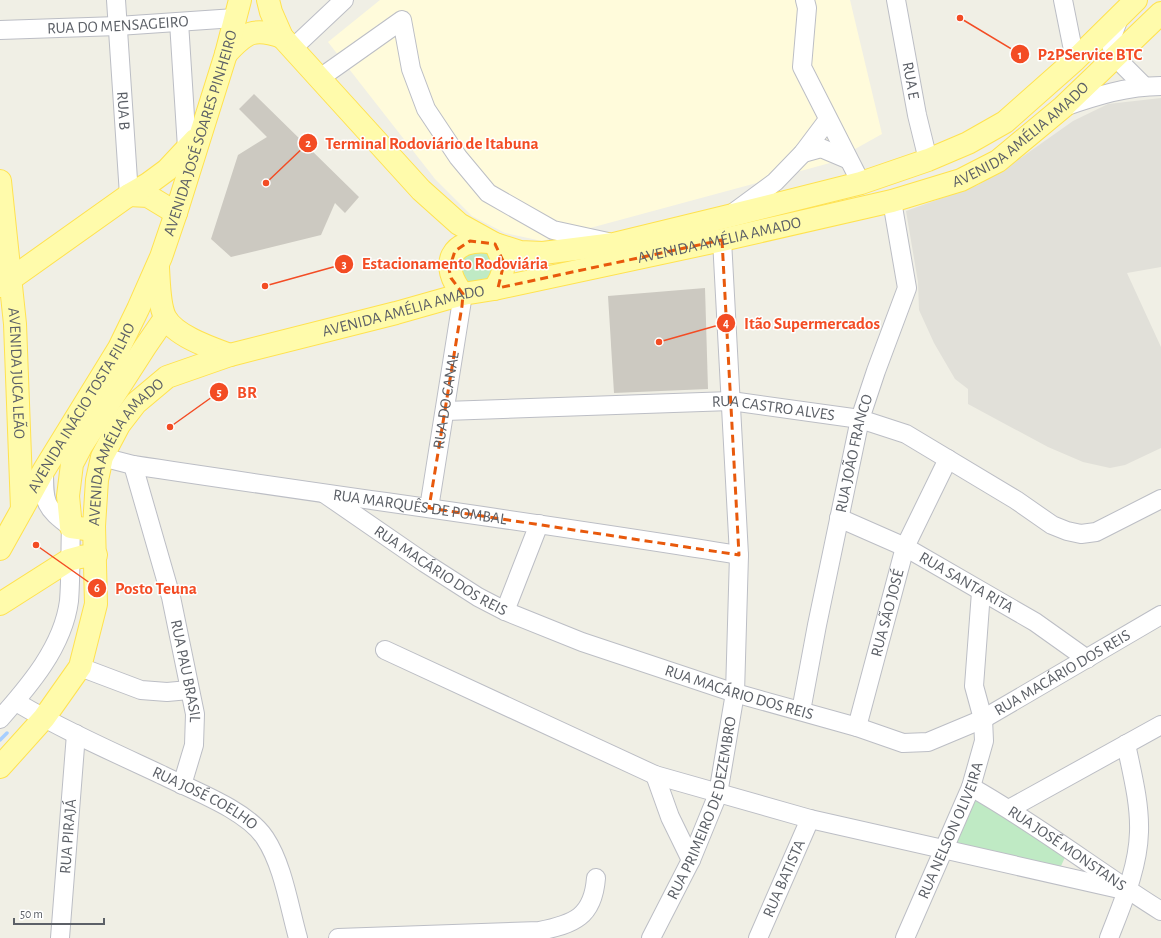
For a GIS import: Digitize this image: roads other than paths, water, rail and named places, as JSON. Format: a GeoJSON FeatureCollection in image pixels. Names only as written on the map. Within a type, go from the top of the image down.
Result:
{"type":"FeatureCollection","features":[{"type":"Feature","properties":{"kind":"main road"},"geometry":{"type":"LineString","coordinates":[[268,0],[271,12],[288,43]]}},
{"type":"Feature","properties":{"kind":"main road","name":"AVENIDA AMÉLIA AMADO"},"geometry":{"type":"LineString","coordinates":[[288,43],[421,190],[459,224],[493,243],[520,252],[543,254],[614,244],[861,183],[928,160],[968,143],[1005,122],[1075,60],[1136,0]]}},
{"type":"Feature","properties":{"kind":"main road","name":"AVENIDA JOSÉ SOARES PINHEIRO"},"geometry":{"type":"LineString","coordinates":[[158,264],[176,213],[193,141],[226,54],[238,9]]}},
{"type":"Feature","properties":{"kind":"main road","name":"AVENIDA AMÉLIA AMADO"},"geometry":{"type":"LineString","coordinates":[[0,767],[44,718],[80,667],[96,604],[96,555],[94,526],[97,480],[102,457],[119,425],[136,403],[167,377],[230,355],[396,313],[463,294],[494,289],[722,240],[892,201],[961,180],[998,161],[1063,107],[1161,13]]}},
{"type":"Feature","properties":{"kind":"main road"},"geometry":{"type":"LineString","coordinates":[[226,54],[239,39],[250,32],[266,31],[288,43]]}},
{"type":"Feature","properties":{"kind":"main road"},"geometry":{"type":"LineString","coordinates":[[6,283],[167,170],[193,141]]}},
{"type":"Feature","properties":{"kind":"main road","name":"AVENIDA JUCA LEÃO"},"geometry":{"type":"LineString","coordinates":[[0,181],[22,510]]}},
{"type":"Feature","properties":{"kind":"main road"},"geometry":{"type":"LineString","coordinates":[[130,195],[148,196],[176,213]]}},
{"type":"Feature","properties":{"kind":"main road"},"geometry":{"type":"LineString","coordinates":[[463,294],[451,278],[451,259],[455,251],[470,241],[493,243],[504,263],[504,272],[494,289]]}},
{"type":"Feature","properties":{"kind":"main road"},"geometry":{"type":"LineString","coordinates":[[158,264],[160,294],[166,318],[180,332],[207,346],[230,355]]}},
{"type":"Feature","properties":{"kind":"main road","name":"AVENIDA INÁCIO TOSTA FILHO"},"geometry":{"type":"LineString","coordinates":[[0,549],[44,470],[119,348],[158,264]]}},
{"type":"Feature","properties":{"kind":"main road"},"geometry":{"type":"LineString","coordinates":[[94,526],[86,529],[71,528],[68,496],[72,464],[82,445],[145,347],[166,318]]}},
{"type":"Feature","properties":{"kind":"main road"},"geometry":{"type":"LineString","coordinates":[[0,604],[70,560],[80,556],[96,555]]}},
{"type":"Feature","properties":{"kind":"street","name":"RUA B"},"geometry":{"type":"LineString","coordinates":[[116,0],[130,195]]}},
{"type":"Feature","properties":{"kind":"street"},"geometry":{"type":"LineString","coordinates":[[288,43],[344,0]]}},
{"type":"Feature","properties":{"kind":"street"},"geometry":{"type":"LineString","coordinates":[[805,0],[806,8],[802,67],[827,121],[861,183]]}},
{"type":"Feature","properties":{"kind":"street","name":"RUA E"},"geometry":{"type":"LineString","coordinates":[[896,0],[917,115],[928,160]]}},
{"type":"Feature","properties":{"kind":"street"},"geometry":{"type":"LineString","coordinates":[[1063,0],[1075,60]]}},
{"type":"Feature","properties":{"kind":"street","name":"RUA DO MENSAGEIRO"},"geometry":{"type":"LineString","coordinates":[[0,30],[118,26],[179,22],[238,9]]}},
{"type":"Feature","properties":{"kind":"street"},"geometry":{"type":"LineString","coordinates":[[1119,18],[1110,42],[1115,57],[1153,86]]}},
{"type":"Feature","properties":{"kind":"street"},"geometry":{"type":"LineString","coordinates":[[320,78],[402,20],[411,69],[426,109],[458,157],[488,193],[553,230],[614,244]]}},
{"type":"Feature","properties":{"kind":"street","name":"AVENIDA JOSÉ SOARES PINHEIRO"},"geometry":{"type":"LineString","coordinates":[[179,22],[193,141]]}},
{"type":"Feature","properties":{"kind":"street"},"geometry":{"type":"LineString","coordinates":[[1063,107],[1103,94],[1153,86]]}},
{"type":"Feature","properties":{"kind":"street"},"geometry":{"type":"LineString","coordinates":[[729,216],[774,182],[803,153],[827,121]]}},
{"type":"Feature","properties":{"kind":"street"},"geometry":{"type":"LineString","coordinates":[[803,153],[821,148],[847,159]]}},
{"type":"Feature","properties":{"kind":"street","name":"RUA JOÃO FRANCO"},"geometry":{"type":"LineString","coordinates":[[801,711],[860,419],[907,288],[892,201]]}},
{"type":"Feature","properties":{"kind":"street","name":"RUA PRIMEIRO DE DEZEMBRO"},"geometry":{"type":"LineString","coordinates":[[651,938],[691,860],[718,794],[735,693],[739,555],[722,240]]}},
{"type":"Feature","properties":{"kind":"street","name":"RUA DO CANAL"},"geometry":{"type":"LineString","coordinates":[[429,508],[463,294]]}},
{"type":"Feature","properties":{"kind":"street","name":"RUA CASTRO ALVES"},"geometry":{"type":"LineString","coordinates":[[445,411],[731,400],[860,419],[906,434],[1052,525],[1067,531],[1081,534],[1096,532],[1161,499]]}},
{"type":"Feature","properties":{"kind":"street","name":"RUA MARQUÊS DE POMBAL"},"geometry":{"type":"LineString","coordinates":[[102,457],[133,465],[739,555]]}},
{"type":"Feature","properties":{"kind":"street","name":"RUA SÃO JOSÉ"},"geometry":{"type":"LineString","coordinates":[[857,727],[905,547],[948,459]]}},
{"type":"Feature","properties":{"kind":"street","name":"RUA PAU BRASIL"},"geometry":{"type":"LineString","coordinates":[[133,465],[171,597],[195,714],[194,745],[182,785]]}},
{"type":"Feature","properties":{"kind":"street"},"geometry":{"type":"LineString","coordinates":[[20,471],[29,479],[35,477],[44,470]]}},
{"type":"Feature","properties":{"kind":"street"},"geometry":{"type":"LineString","coordinates":[[44,470],[44,495],[47,504],[53,513],[71,528]]}},
{"type":"Feature","properties":{"kind":"street","name":"RUA MACÁRIO DOS REIS"},"geometry":{"type":"LineString","coordinates":[[325,494],[425,563],[478,597],[505,611],[582,642],[735,693],[857,727],[903,742],[916,744],[928,742],[983,719],[1161,615]]}},
{"type":"Feature","properties":{"kind":"street","name":"RUA SANTA RITA"},"geometry":{"type":"LineString","coordinates":[[839,518],[905,547],[980,592],[1035,622],[1087,659]]}},
{"type":"Feature","properties":{"kind":"street"},"geometry":{"type":"LineString","coordinates":[[505,611],[538,524]]}},
{"type":"Feature","properties":{"kind":"street","name":"AVENIDA AMÉLIA AMADO"},"geometry":{"type":"LineString","coordinates":[[0,719],[16,702],[50,654],[62,628],[69,602],[71,528]]}},
{"type":"Feature","properties":{"kind":"street","name":"RUA NELSON OLIVEIRA"},"geometry":{"type":"LineString","coordinates":[[905,938],[971,787],[984,742],[983,719],[974,686],[980,592]]}},
{"type":"Feature","properties":{"kind":"street"},"geometry":{"type":"LineString","coordinates":[[385,650],[654,775],[810,819],[1128,891]]}},
{"type":"Feature","properties":{"kind":"street"},"geometry":{"type":"LineString","coordinates":[[80,667],[141,690],[167,692],[189,690]]}},
{"type":"Feature","properties":{"kind":"street","name":"RUA JOSÉ COELHO"},"geometry":{"type":"LineString","coordinates":[[16,702],[44,718],[238,813],[254,825],[264,837],[274,854],[298,938]]}},
{"type":"Feature","properties":{"kind":"street"},"geometry":{"type":"LineString","coordinates":[[1009,809],[1161,724]]}},
{"type":"Feature","properties":{"kind":"street","name":"RUA PIRAJÁ"},"geometry":{"type":"LineString","coordinates":[[60,938],[76,734]]}},
{"type":"Feature","properties":{"kind":"street"},"geometry":{"type":"LineString","coordinates":[[1109,938],[1128,891],[1138,846],[1138,808],[1126,744]]}},
{"type":"Feature","properties":{"kind":"street"},"geometry":{"type":"LineString","coordinates":[[654,775],[670,817],[691,860]]}},
{"type":"Feature","properties":{"kind":"street","name":"RUA JOSÉ MONSTANS"},"geometry":{"type":"LineString","coordinates":[[971,787],[1009,809],[1161,912]]}},
{"type":"Feature","properties":{"kind":"street","name":"RUA BATISTA"},"geometry":{"type":"LineString","coordinates":[[758,938],[810,819]]}},
{"type":"Feature","properties":{"kind":"street"},"geometry":{"type":"LineString","coordinates":[[338,938],[539,931],[548,929],[580,916],[589,909],[595,894],[596,878]]}},
{"type":"Feature","properties":{"kind":"waterway"},"geometry":{"type":"LineString","coordinates":[[0,740],[7,733]]}},
{"type":"Feature","properties":{"kind":"place","name":"P2PService BTC"},"geometry":{"type":"Point","coordinates":[960,18]}},
{"type":"Feature","properties":{"kind":"place","name":"Terminal Rodoviário de Itabuna"},"geometry":{"type":"Point","coordinates":[266,183]}},
{"type":"Feature","properties":{"kind":"place","name":"Estacionamento Rodoviária"},"geometry":{"type":"Point","coordinates":[265,286]}},
{"type":"Feature","properties":{"kind":"place","name":"Itão Supermercados"},"geometry":{"type":"Point","coordinates":[659,342]}},
{"type":"Feature","properties":{"kind":"place","name":"BR"},"geometry":{"type":"Point","coordinates":[170,427]}},
{"type":"Feature","properties":{"kind":"place","name":"Posto Teuna"},"geometry":{"type":"Point","coordinates":[36,545]}}]}
